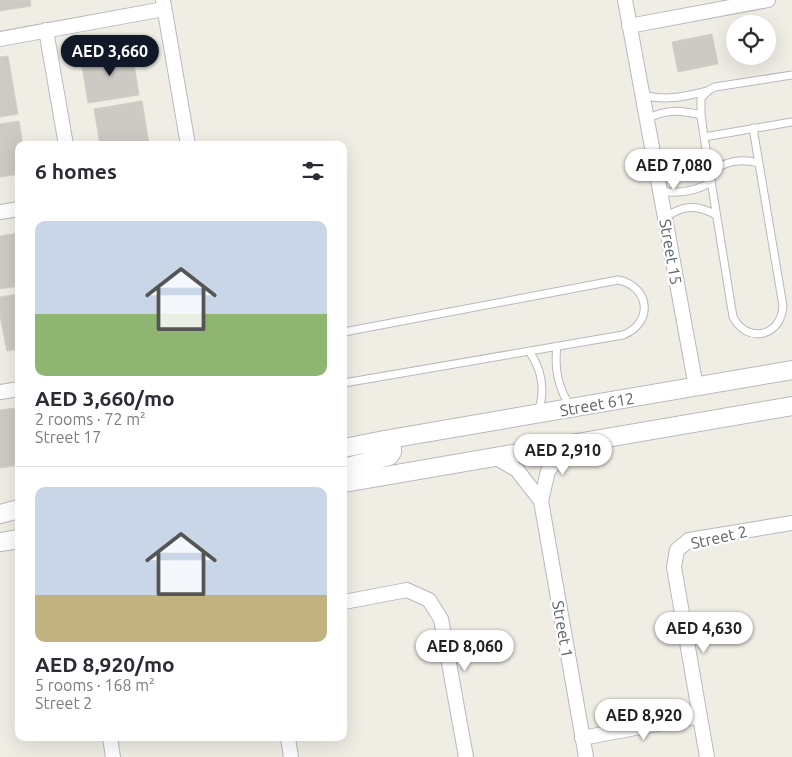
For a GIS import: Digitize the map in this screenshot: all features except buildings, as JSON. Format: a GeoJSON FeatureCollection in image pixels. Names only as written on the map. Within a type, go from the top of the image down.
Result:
{"type":"FeatureCollection","features":[{"type":"Feature","properties":{"kind":"street","name":"Street 15"},"geometry":{"type":"LineString","coordinates":[[625,0],[696,387]]}},
{"type":"Feature","properties":{"kind":"street"},"geometry":{"type":"LineString","coordinates":[[629,26],[768,0]]}},
{"type":"Feature","properties":{"kind":"street"},"geometry":{"type":"LineString","coordinates":[[0,39],[163,5],[187,141]]}},
{"type":"Feature","properties":{"kind":"street"},"geometry":{"type":"LineString","coordinates":[[46,30],[65,141]]}},
{"type":"Feature","properties":{"kind":"street"},"geometry":{"type":"LineString","coordinates":[[0,212],[15,210]]}},
{"type":"Feature","properties":{"kind":"street","name":"Street 612"},"geometry":{"type":"LineString","coordinates":[[347,447],[792,370]]}},
{"type":"Feature","properties":{"kind":"street"},"geometry":{"type":"LineString","coordinates":[[0,392],[15,390]]}},
{"type":"Feature","properties":{"kind":"street"},"geometry":{"type":"LineString","coordinates":[[764,411],[792,397]]}},
{"type":"Feature","properties":{"kind":"street"},"geometry":{"type":"LineString","coordinates":[[347,482],[792,406]]}},
{"type":"Feature","properties":{"kind":"street"},"geometry":{"type":"LineString","coordinates":[[347,467],[389,456],[392,448],[384,440]]}},
{"type":"Feature","properties":{"kind":"street","name":"Street 1"},"geometry":{"type":"LineString","coordinates":[[572,444],[561,454],[548,472],[541,501],[586,757]]}},
{"type":"Feature","properties":{"kind":"street","name":"Street 1"},"geometry":{"type":"LineString","coordinates":[[495,457],[518,470],[541,501]]}},
{"type":"Feature","properties":{"kind":"street"},"geometry":{"type":"LineString","coordinates":[[0,507],[15,505]]}},
{"type":"Feature","properties":{"kind":"street"},"geometry":{"type":"LineString","coordinates":[[0,514],[15,510]]}},
{"type":"Feature","properties":{"kind":"street","name":"Street 2"},"geometry":{"type":"LineString","coordinates":[[707,757],[674,567],[677,550],[689,540],[792,523]]}},
{"type":"Feature","properties":{"kind":"street"},"geometry":{"type":"LineString","coordinates":[[0,542],[15,540]]}},
{"type":"Feature","properties":{"kind":"street"},"geometry":{"type":"LineString","coordinates":[[347,601],[407,590],[429,600],[441,619],[466,757]]}},
{"type":"Feature","properties":{"kind":"street"},"geometry":{"type":"LineString","coordinates":[[582,738],[700,716]]}},
{"type":"Feature","properties":{"kind":"street"},"geometry":{"type":"LineString","coordinates":[[111,741],[114,757]]}},
{"type":"Feature","properties":{"kind":"street"},"geometry":{"type":"LineString","coordinates":[[288,741],[291,757]]}},
{"type":"Feature","properties":{"kind":"lane"},"geometry":{"type":"LineString","coordinates":[[642,95],[673,98],[715,87],[792,75]]}},
{"type":"Feature","properties":{"kind":"lane"},"geometry":{"type":"LineString","coordinates":[[709,90],[701,98],[701,115],[733,316],[736,323],[742,329],[756,334],[770,331],[776,326],[783,314],[783,306],[753,128]]}},
{"type":"Feature","properties":{"kind":"lane"},"geometry":{"type":"LineString","coordinates":[[647,119],[673,111],[701,115]]}},
{"type":"Feature","properties":{"kind":"lane"},"geometry":{"type":"LineString","coordinates":[[704,136],[792,122]]}},
{"type":"Feature","properties":{"kind":"lane"},"geometry":{"type":"LineString","coordinates":[[710,173],[734,161],[742,160],[759,163]]}},
{"type":"Feature","properties":{"kind":"lane"},"geometry":{"type":"LineString","coordinates":[[660,191],[688,192],[711,182]]}},
{"type":"Feature","properties":{"kind":"lane"},"geometry":{"type":"LineString","coordinates":[[665,218],[681,209],[690,207],[708,210],[716,214]]}},
{"type":"Feature","properties":{"kind":"lane"},"geometry":{"type":"LineString","coordinates":[[347,331],[618,280],[625,281],[638,290],[644,304],[640,323],[623,335],[347,382]]}},
{"type":"Feature","properties":{"kind":"lane"},"geometry":{"type":"LineString","coordinates":[[558,346],[556,368],[558,379],[561,389],[572,408]]}},
{"type":"Feature","properties":{"kind":"lane"},"geometry":{"type":"LineString","coordinates":[[530,351],[536,360],[542,381],[541,404],[537,414]]}}]}
